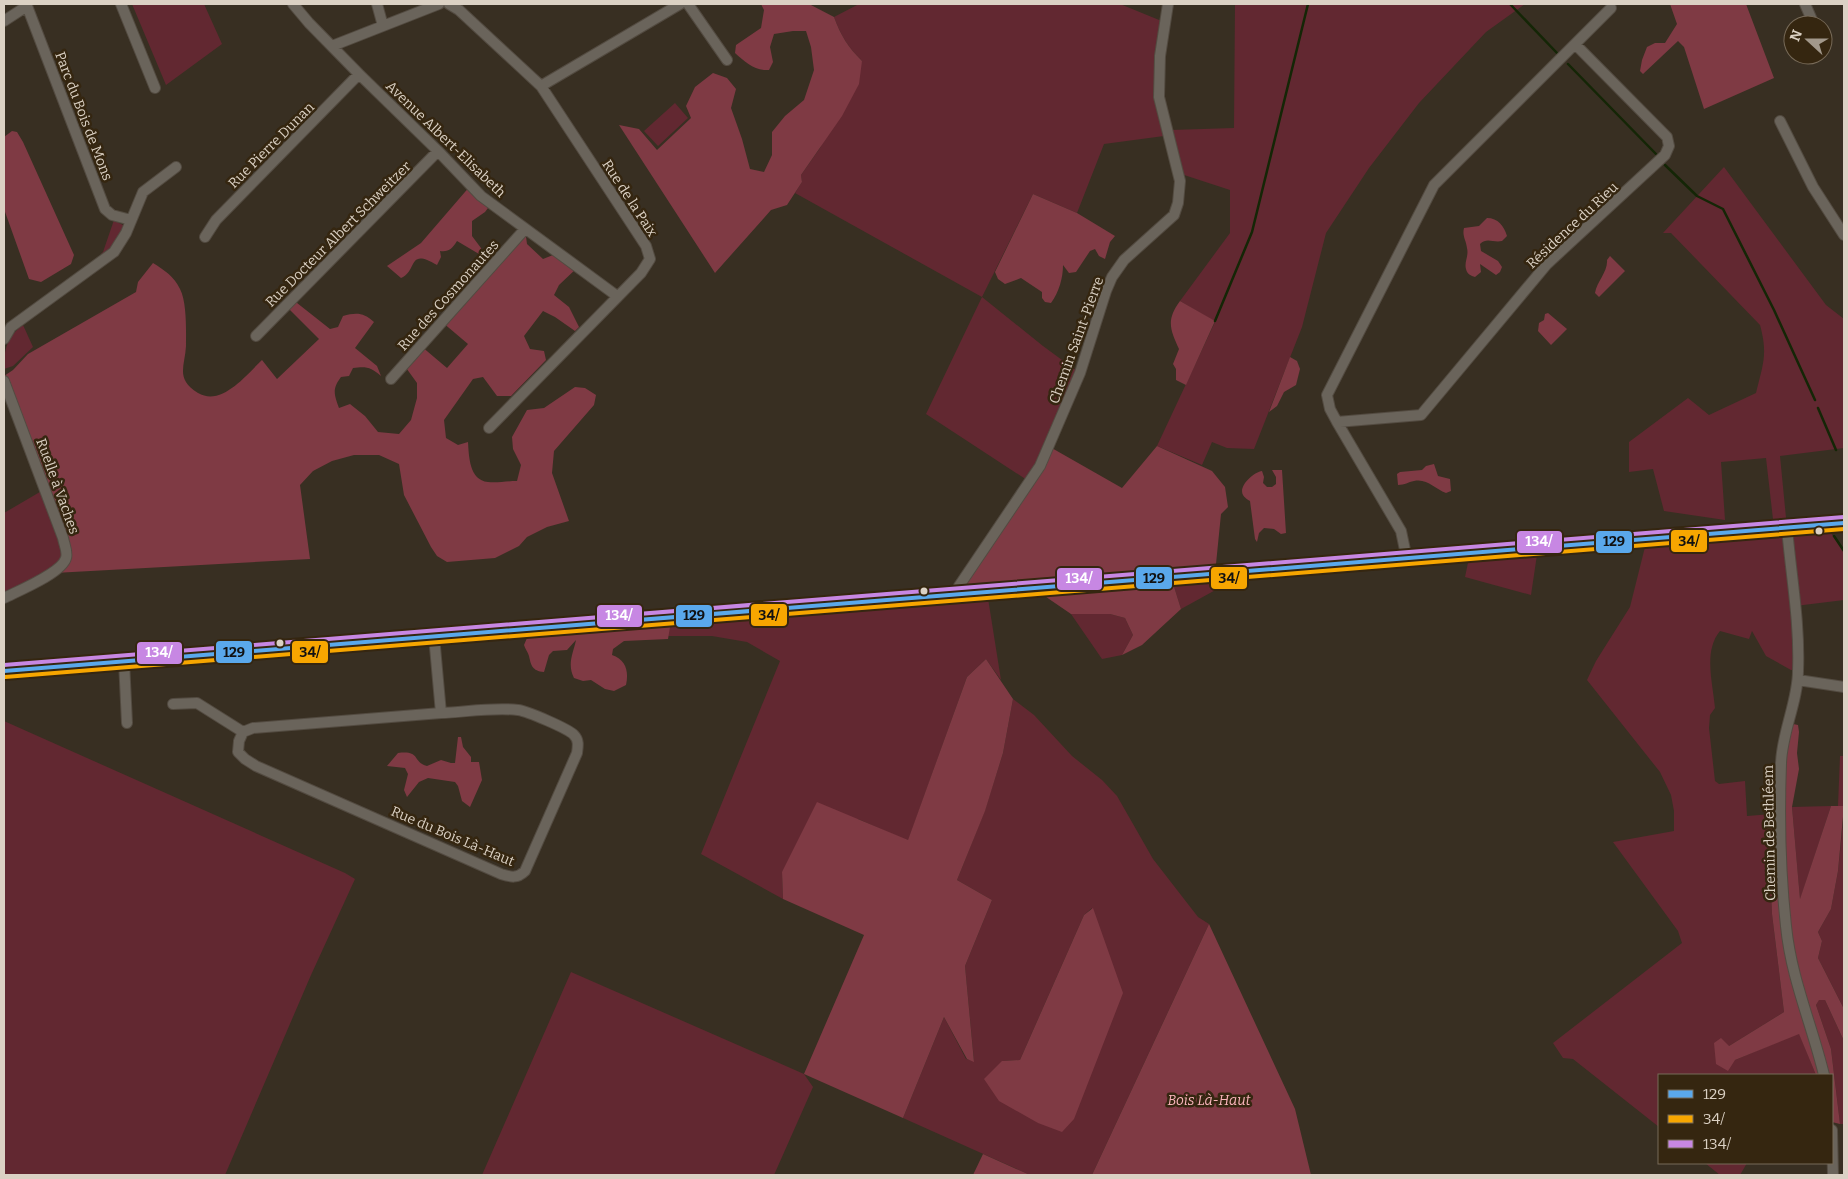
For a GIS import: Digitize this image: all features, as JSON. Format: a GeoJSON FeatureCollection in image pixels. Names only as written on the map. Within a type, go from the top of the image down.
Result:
{"type":"FeatureCollection","features":[{"type":"Feature","properties":{"kind":"main road"},"geometry":{"type":"LineString","coordinates":[[4,671],[1844,523]]}},
{"type":"Feature","properties":{"kind":"street"},"geometry":{"type":"LineString","coordinates":[[121,4],[156,88]]}},
{"type":"Feature","properties":{"kind":"street","name":"Avenue Albert-Elisabeth"},"geometry":{"type":"LineString","coordinates":[[294,4],[359,74],[481,196],[617,296]]}},
{"type":"Feature","properties":{"kind":"street"},"geometry":{"type":"LineString","coordinates":[[377,4],[383,26]]}},
{"type":"Feature","properties":{"kind":"street"},"geometry":{"type":"LineString","coordinates":[[332,46],[439,4]]}},
{"type":"Feature","properties":{"kind":"street","name":"Rue de la Paix"},"geometry":{"type":"LineString","coordinates":[[449,4],[459,10],[541,86],[646,246],[650,259],[640,274],[489,428]]}},
{"type":"Feature","properties":{"kind":"street"},"geometry":{"type":"LineString","coordinates":[[541,86],[680,4]]}},
{"type":"Feature","properties":{"kind":"street"},"geometry":{"type":"LineString","coordinates":[[688,4],[727,60]]}},
{"type":"Feature","properties":{"kind":"street","name":"Chemin Saint-Pierre"},"geometry":{"type":"LineString","coordinates":[[957,594],[959,586],[1044,460],[1080,373],[1112,277],[1124,260],[1170,220],[1176,209],[1180,181],[1159,97],[1160,56],[1168,4]]}},
{"type":"Feature","properties":{"kind":"street","name":"Parc du Bois de Mons"},"geometry":{"type":"LineString","coordinates":[[4,21],[28,5],[105,209],[112,215],[131,220]]}},
{"type":"Feature","properties":{"kind":"street"},"geometry":{"type":"LineString","coordinates":[[1405,558],[1401,531],[1337,422],[1327,395],[1434,185],[1611,8]]}},
{"type":"Feature","properties":{"kind":"street","name":"Résidence du Rieu"},"geometry":{"type":"LineString","coordinates":[[1337,422],[1421,415],[1547,264],[1665,155],[1669,146],[1667,137],[1576,44]]}},
{"type":"Feature","properties":{"kind":"street","name":"Rue Pierre Dunan"},"geometry":{"type":"LineString","coordinates":[[205,237],[216,220],[359,74]]}},
{"type":"Feature","properties":{"kind":"street"},"geometry":{"type":"LineString","coordinates":[[1780,121],[1813,187],[1844,234]]}},
{"type":"Feature","properties":{"kind":"street","name":"Rue Docteur Albert Schweitzer"},"geometry":{"type":"LineString","coordinates":[[256,336],[438,152]]}},
{"type":"Feature","properties":{"kind":"street"},"geometry":{"type":"LineString","coordinates":[[4,339],[12,327],[114,252],[122,240],[143,192],[176,167]]}},
{"type":"Feature","properties":{"kind":"street","name":"Rue des Cosmonautes"},"geometry":{"type":"LineString","coordinates":[[392,379],[525,229]]}},
{"type":"Feature","properties":{"kind":"street","name":"Ruelle à Vaches"},"geometry":{"type":"LineString","coordinates":[[4,381],[63,538],[67,556],[63,564],[54,572],[4,598]]}},
{"type":"Feature","properties":{"kind":"street","name":"Chemin de Bethléem"},"geometry":{"type":"LineString","coordinates":[[1787,528],[1798,642],[1798,680],[1786,731],[1781,763],[1780,814],[1783,897],[1788,945],[1795,981],[1824,1074]]}},
{"type":"Feature","properties":{"kind":"street"},"geometry":{"type":"LineString","coordinates":[[434,636],[440,713]]}},
{"type":"Feature","properties":{"kind":"street"},"geometry":{"type":"LineString","coordinates":[[124,661],[127,723]]}},
{"type":"Feature","properties":{"kind":"street"},"geometry":{"type":"LineString","coordinates":[[1798,680],[1844,687]]}},
{"type":"Feature","properties":{"kind":"street"},"geometry":{"type":"LineString","coordinates":[[173,704],[197,703],[243,732]]}},
{"type":"Feature","properties":{"kind":"street","name":"Rue du Bois Là-Haut"},"geometry":{"type":"LineString","coordinates":[[500,710],[523,711],[570,731],[577,738],[579,744],[577,753],[525,871],[516,877],[500,874],[256,766],[245,760],[238,752],[243,732],[253,728],[440,713],[500,710]]}},
{"type":"Feature","properties":{"kind":"shaded area"},"geometry":{"type":"Polygon","coordinates":[[[132,4],[204,4],[222,44],[166,85],[132,4]]]}},
{"type":"Feature","properties":{"kind":"shaded area"},"geometry":{"type":"Polygon","coordinates":[[[859,4],[1120,4],[1164,22],[1159,85],[1171,130],[1234,128],[1235,4],[1525,4],[1486,32],[1419,103],[1369,168],[1326,233],[1302,327],[1254,449],[1227,448],[1212,442],[1202,465],[1157,446],[1215,322],[1180,301],[1230,233],[1230,190],[1178,173],[1164,136],[1104,144],[1077,213],[1033,194],[982,297],[795,193],[802,182],[801,175],[820,148],[862,61],[845,41],[834,17],[859,4]]]}},
{"type":"Feature","properties":{"kind":"shaded area"},"geometry":{"type":"Polygon","coordinates":[[[675,103],[688,118],[658,146],[644,131],[675,103]]]}},
{"type":"Feature","properties":{"kind":"shaded area"},"geometry":{"type":"Polygon","coordinates":[[[1724,167],[1826,305],[1844,319],[1844,448],[1780,456],[1787,528],[1825,525],[1844,551],[1844,600],[1795,606],[1798,669],[1791,670],[1766,656],[1752,631],[1749,639],[1720,631],[1715,639],[1710,658],[1715,708],[1710,715],[1709,728],[1715,781],[1719,784],[1745,781],[1747,816],[1772,814],[1768,824],[1772,914],[1784,1012],[1729,1046],[1735,1060],[1799,1033],[1816,1074],[1658,1074],[1658,1126],[1573,1059],[1563,1058],[1553,1043],[1682,943],[1678,931],[1613,842],[1674,831],[1674,811],[1671,795],[1660,772],[1587,680],[1596,661],[1630,607],[1647,539],[1774,528],[1766,458],[1721,462],[1725,520],[1664,511],[1653,469],[1629,472],[1629,442],[1688,398],[1709,415],[1756,393],[1764,352],[1760,325],[1671,233],[1663,233],[1724,167]]]}},
{"type":"Feature","properties":{"kind":"shaded area"},"geometry":{"type":"Polygon","coordinates":[[[114,220],[128,228],[126,233],[103,256],[101,254],[114,220]]]}},
{"type":"Feature","properties":{"kind":"shaded area"},"geometry":{"type":"Polygon","coordinates":[[[982,297],[1077,371],[1030,482],[926,414],[982,297]]]}},
{"type":"Feature","properties":{"kind":"shaded area"},"geometry":{"type":"Polygon","coordinates":[[[23,325],[33,347],[13,366],[4,369],[5,355],[10,339],[23,325]]]}},
{"type":"Feature","properties":{"kind":"shaded area"},"geometry":{"type":"Polygon","coordinates":[[[45,489],[63,538],[63,564],[4,598],[4,513],[45,489]]]}},
{"type":"Feature","properties":{"kind":"shaded area"},"geometry":{"type":"Polygon","coordinates":[[[1538,548],[1531,595],[1465,577],[1470,553],[1538,548]]]}},
{"type":"Feature","properties":{"kind":"shaded area"},"geometry":{"type":"Polygon","coordinates":[[[1250,571],[1181,609],[1171,577],[1250,571]]]}},
{"type":"Feature","properties":{"kind":"shaded area"},"geometry":{"type":"Polygon","coordinates":[[[987,592],[1001,680],[986,659],[967,677],[908,841],[858,819],[782,872],[783,899],[701,854],[780,661],[747,642],[712,636],[656,636],[652,618],[987,592]]]}},
{"type":"Feature","properties":{"kind":"shaded area"},"geometry":{"type":"Polygon","coordinates":[[[1071,614],[1110,614],[1125,618],[1133,635],[1122,655],[1102,659],[1071,614]]]}},
{"type":"Feature","properties":{"kind":"shaded area"},"geometry":{"type":"Polygon","coordinates":[[[1013,699],[1034,715],[1072,756],[1102,780],[1117,796],[1153,859],[1198,917],[1209,924],[1092,1175],[1030,1175],[903,1118],[944,1017],[966,1059],[974,1061],[965,966],[992,900],[957,880],[985,810],[1003,753],[1013,699]],[[1092,908],[1084,915],[1020,1060],[1002,1061],[1038,1123],[1092,908]]]}},
{"type":"Feature","properties":{"kind":"shaded area"},"geometry":{"type":"Polygon","coordinates":[[[4,721],[355,879],[311,975],[225,1175],[4,1175],[4,721]]]}},
{"type":"Feature","properties":{"kind":"shaded area"},"geometry":{"type":"Polygon","coordinates":[[[1840,756],[1844,756],[1844,806],[1838,806],[1840,756]]]}},
{"type":"Feature","properties":{"kind":"shaded area"},"geometry":{"type":"Polygon","coordinates":[[[1831,806],[1800,900],[1792,807],[1831,806]]]}},
{"type":"Feature","properties":{"kind":"shaded area"},"geometry":{"type":"Polygon","coordinates":[[[1844,812],[1844,1009],[1818,958],[1822,941],[1818,932],[1831,909],[1838,871],[1844,812]]]}},
{"type":"Feature","properties":{"kind":"shaded area"},"geometry":{"type":"Polygon","coordinates":[[[571,972],[804,1074],[813,1087],[774,1175],[482,1175],[571,972]]]}},
{"type":"Feature","properties":{"kind":"shaded area"},"geometry":{"type":"Polygon","coordinates":[[[1819,999],[1825,1000],[1844,1041],[1844,1124],[1840,1124],[1831,1049],[1816,1005],[1819,999]]]}},
{"type":"Feature","properties":{"kind":"shaded area"},"geometry":{"type":"Polygon","coordinates":[[[1706,1164],[1746,1164],[1740,1175],[1720,1175],[1706,1164]]]}},
{"type":"Feature","properties":{"kind":"green space"},"geometry":{"type":"Polygon","coordinates":[[[761,4],[809,4],[834,17],[845,41],[862,61],[859,84],[842,116],[801,175],[802,182],[787,205],[771,210],[715,273],[619,125],[639,129],[657,150],[691,118],[686,106],[695,87],[713,73],[727,78],[736,89],[731,108],[750,169],[764,172],[772,155],[772,132],[785,116],[804,100],[814,70],[811,47],[806,31],[774,34],[770,47],[773,62],[769,70],[759,69],[746,63],[735,53],[736,45],[761,28],[764,10],[761,4]]]}},
{"type":"Feature","properties":{"kind":"green space"},"geometry":{"type":"Polygon","coordinates":[[[1670,4],[1746,4],[1774,78],[1704,109],[1684,47],[1678,41],[1643,74],[1640,71],[1647,47],[1655,43],[1665,43],[1677,24],[1670,4]]]}},
{"type":"Feature","properties":{"kind":"green space"},"geometry":{"type":"Polygon","coordinates":[[[12,131],[17,132],[23,142],[74,255],[71,264],[41,282],[29,279],[4,209],[4,137],[12,131]]]}},
{"type":"Feature","properties":{"kind":"green space"},"geometry":{"type":"Polygon","coordinates":[[[471,185],[491,204],[485,212],[472,221],[472,236],[482,252],[479,254],[457,241],[450,249],[440,251],[441,257],[437,265],[428,260],[417,259],[406,275],[401,278],[387,266],[421,243],[471,185]]]}},
{"type":"Feature","properties":{"kind":"green space"},"geometry":{"type":"Polygon","coordinates":[[[1033,194],[1077,213],[1115,236],[1110,242],[1105,259],[1099,256],[1095,249],[1090,251],[1076,272],[1069,273],[1063,265],[1060,285],[1051,303],[1045,302],[1042,298],[1042,292],[1021,278],[1005,284],[998,279],[995,272],[1033,194]]]}},
{"type":"Feature","properties":{"kind":"green space"},"geometry":{"type":"Polygon","coordinates":[[[1487,218],[1494,219],[1500,223],[1507,236],[1502,241],[1483,242],[1480,244],[1481,251],[1498,261],[1502,267],[1496,275],[1480,264],[1481,272],[1475,277],[1469,274],[1466,269],[1467,245],[1464,228],[1479,226],[1487,218]]]}},
{"type":"Feature","properties":{"kind":"green space"},"geometry":{"type":"Polygon","coordinates":[[[525,229],[527,244],[543,259],[558,253],[578,267],[559,285],[554,295],[569,307],[579,327],[575,331],[543,311],[524,336],[530,349],[544,351],[546,360],[511,396],[497,396],[483,377],[473,379],[444,420],[446,438],[458,445],[468,442],[471,466],[477,477],[488,482],[517,481],[521,465],[513,449],[512,437],[527,410],[544,408],[575,387],[585,388],[596,395],[594,405],[554,451],[552,473],[569,521],[547,527],[527,537],[519,546],[495,558],[447,562],[437,556],[431,547],[404,495],[399,464],[379,455],[354,455],[332,461],[313,471],[300,485],[310,559],[54,573],[67,556],[4,381],[4,376],[13,370],[28,354],[136,292],[138,282],[153,263],[172,277],[178,284],[182,295],[186,325],[183,372],[186,383],[198,393],[216,396],[225,392],[262,360],[277,379],[319,339],[286,306],[292,299],[330,329],[338,327],[343,316],[352,314],[363,315],[374,322],[355,348],[377,366],[381,376],[368,368],[353,368],[349,376],[341,377],[338,381],[335,395],[339,408],[350,404],[365,416],[378,432],[399,434],[411,420],[417,398],[417,383],[404,365],[421,346],[447,368],[468,344],[442,322],[525,229]]]}},
{"type":"Feature","properties":{"kind":"green space"},"geometry":{"type":"Polygon","coordinates":[[[1610,256],[1625,271],[1599,297],[1595,293],[1596,289],[1610,256]]]}},
{"type":"Feature","properties":{"kind":"green space"},"geometry":{"type":"Polygon","coordinates":[[[1180,301],[1215,321],[1186,385],[1176,380],[1176,369],[1173,364],[1179,349],[1173,336],[1171,319],[1180,301]]]}},
{"type":"Feature","properties":{"kind":"green space"},"geometry":{"type":"Polygon","coordinates":[[[1548,313],[1567,329],[1551,345],[1538,331],[1539,323],[1544,320],[1545,314],[1548,313]]]}},
{"type":"Feature","properties":{"kind":"green space"},"geometry":{"type":"Polygon","coordinates":[[[1290,357],[1297,361],[1300,369],[1296,385],[1284,392],[1277,406],[1269,412],[1290,357]]]}},
{"type":"Feature","properties":{"kind":"green space"},"geometry":{"type":"Polygon","coordinates":[[[1157,446],[1212,471],[1225,487],[1228,507],[1221,514],[1215,574],[1171,577],[1181,609],[1142,645],[1122,655],[1133,635],[1125,618],[1110,614],[1071,614],[1033,588],[957,594],[1050,447],[1122,488],[1157,446]]]}},
{"type":"Feature","properties":{"kind":"green space"},"geometry":{"type":"Polygon","coordinates":[[[1434,464],[1438,476],[1450,479],[1451,491],[1446,493],[1427,482],[1419,480],[1398,485],[1397,474],[1400,472],[1422,470],[1426,466],[1434,464]]]}},
{"type":"Feature","properties":{"kind":"green space"},"geometry":{"type":"Polygon","coordinates":[[[1272,470],[1282,470],[1286,533],[1281,534],[1274,529],[1264,528],[1259,533],[1257,542],[1250,501],[1243,495],[1242,491],[1251,477],[1262,471],[1263,483],[1267,487],[1272,487],[1276,484],[1276,477],[1272,470]]]}},
{"type":"Feature","properties":{"kind":"green space"},"geometry":{"type":"Polygon","coordinates":[[[670,627],[668,639],[624,641],[613,649],[612,655],[621,660],[627,671],[626,685],[614,691],[605,689],[591,680],[583,681],[574,678],[571,664],[576,640],[567,650],[553,651],[549,655],[544,672],[533,667],[524,645],[530,631],[670,627]]]}},
{"type":"Feature","properties":{"kind":"green space"},"geometry":{"type":"Polygon","coordinates":[[[986,659],[1013,699],[1003,753],[985,811],[957,880],[992,900],[965,966],[974,1062],[967,1059],[944,1017],[903,1118],[804,1074],[864,935],[783,899],[782,872],[817,802],[908,840],[967,677],[986,659]]]}},
{"type":"Feature","properties":{"kind":"green space"},"geometry":{"type":"Polygon","coordinates":[[[1793,724],[1798,725],[1797,753],[1799,769],[1792,807],[1800,899],[1831,806],[1844,806],[1838,871],[1831,909],[1818,932],[1822,941],[1818,958],[1844,1009],[1844,1041],[1825,1000],[1819,1000],[1816,1005],[1831,1049],[1840,1124],[1833,1122],[1833,1074],[1816,1074],[1799,1034],[1735,1060],[1728,1071],[1716,1064],[1714,1043],[1721,1038],[1729,1046],[1784,1012],[1772,914],[1768,824],[1772,814],[1780,814],[1782,772],[1793,724]]]}},
{"type":"Feature","properties":{"kind":"green space"},"geometry":{"type":"Polygon","coordinates":[[[458,737],[461,737],[463,747],[471,757],[471,762],[479,762],[482,780],[470,807],[462,801],[455,782],[428,778],[419,782],[407,797],[404,790],[408,774],[405,768],[387,766],[398,753],[410,753],[419,762],[427,766],[441,760],[455,763],[458,737]]]}},
{"type":"Feature","properties":{"kind":"green space"},"geometry":{"type":"Polygon","coordinates":[[[1093,908],[1123,993],[1074,1119],[1062,1132],[1038,1123],[999,1101],[984,1079],[1002,1061],[1020,1060],[1084,915],[1093,908]]]}},
{"type":"Feature","properties":{"kind":"green space","name":"Bois Là-Haut"},"geometry":{"type":"Polygon","coordinates":[[[1209,924],[1295,1109],[1311,1175],[1092,1175],[1209,924]]]}},
{"type":"Feature","properties":{"kind":"green space"},"geometry":{"type":"Polygon","coordinates":[[[983,1154],[1030,1175],[973,1175],[983,1154]]]}},
{"type":"Feature","properties":{"kind":"waterway"},"geometry":{"type":"LineString","coordinates":[[1215,321],[1252,232],[1308,4]]}},
{"type":"Feature","properties":{"kind":"waterway"},"geometry":{"type":"LineString","coordinates":[[1510,4],[1557,53]]}},
{"type":"Feature","properties":{"kind":"waterway"},"geometry":{"type":"LineString","coordinates":[[1568,64],[1656,154]]}},
{"type":"Feature","properties":{"kind":"waterway"},"geometry":{"type":"LineString","coordinates":[[1665,165],[1697,196],[1723,209],[1774,310],[1815,400]]}},
{"type":"Feature","properties":{"kind":"waterway"},"geometry":{"type":"LineString","coordinates":[[1818,408],[1836,450]]}},
{"type":"Feature","properties":{"kind":"waterway"},"geometry":{"type":"LineString","coordinates":[[1834,536],[1844,551]]}},
{"type":"Feature","properties":{"kind":"transit line","name":"134/"},"geometry":{"type":"LineString","coordinates":[[4,665],[1844,517]]}},
{"type":"Feature","properties":{"kind":"transit line","name":"129"},"geometry":{"type":"LineString","coordinates":[[4,671],[1844,523]]}},
{"type":"Feature","properties":{"kind":"transit line","name":"34/"},"geometry":{"type":"LineString","coordinates":[[5,677],[1844,529]]}}]}
